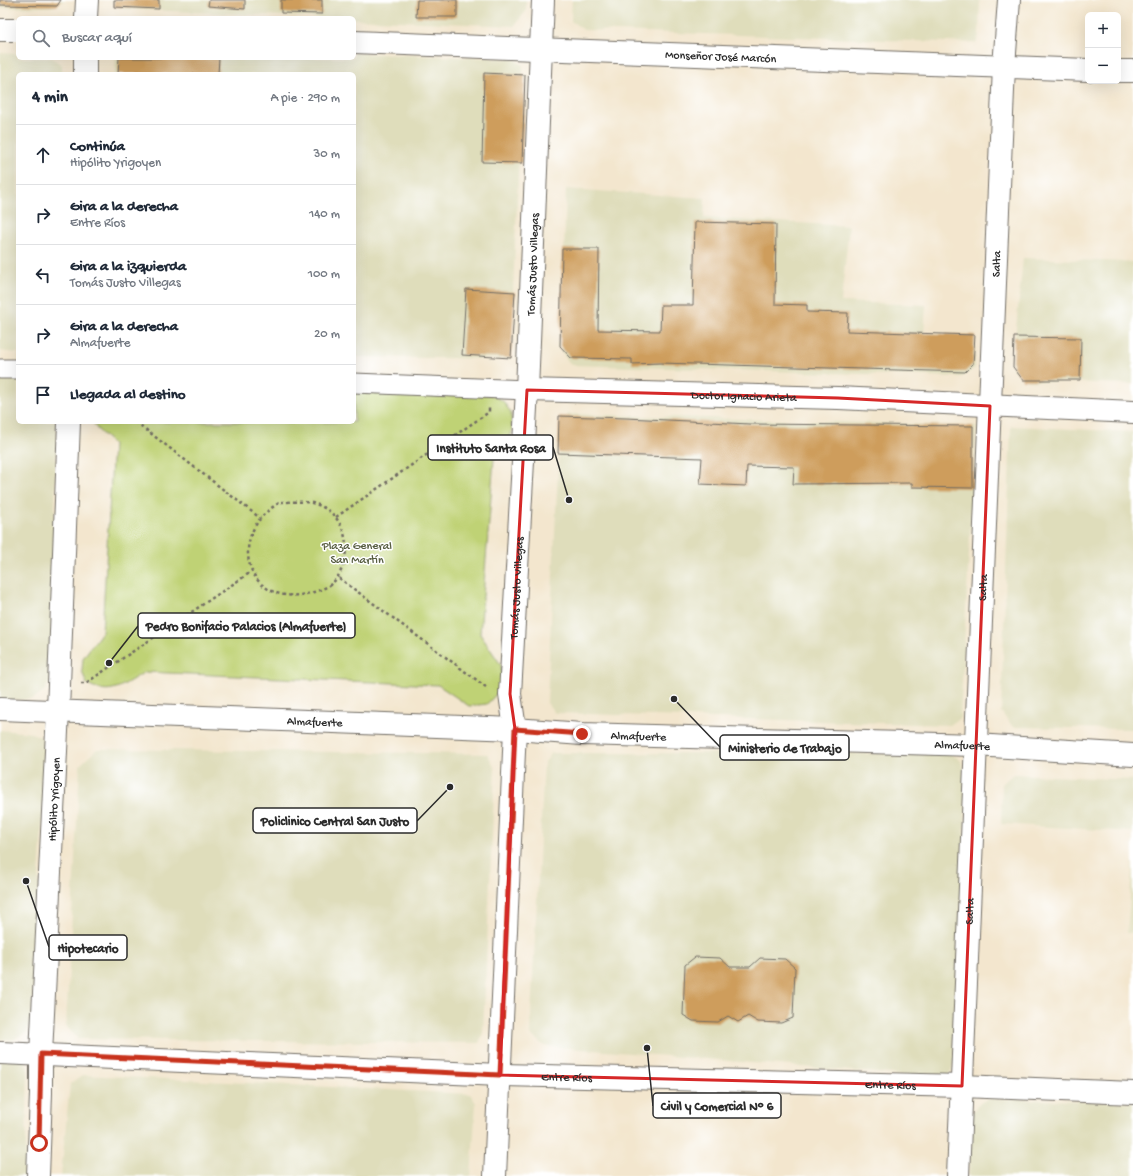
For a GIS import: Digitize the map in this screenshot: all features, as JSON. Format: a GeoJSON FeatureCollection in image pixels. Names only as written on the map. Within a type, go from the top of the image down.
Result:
{"type":"FeatureCollection","features":[{"type":"Feature","properties":{"kind":"street"},"geometry":{"type":"LineString","coordinates":[[86,16],[87,0]]}},
{"type":"Feature","properties":{"kind":"street","name":"Tomás Justo Villegas"},"geometry":{"type":"LineString","coordinates":[[495,1176],[515,729],[510,694],[527,390],[543,0]]}},
{"type":"Feature","properties":{"kind":"street","name":"Salta"},"geometry":{"type":"LineString","coordinates":[[958,1176],[1004,66],[1009,0]]}},
{"type":"Feature","properties":{"kind":"street"},"geometry":{"type":"LineString","coordinates":[[0,30],[16,30]]}},
{"type":"Feature","properties":{"kind":"street","name":"Monseñor José Marcón"},"geometry":{"type":"LineString","coordinates":[[356,42],[1085,70]]}},
{"type":"Feature","properties":{"kind":"street"},"geometry":{"type":"LineString","coordinates":[[85,60],[85,72]]}},
{"type":"Feature","properties":{"kind":"street"},"geometry":{"type":"LineString","coordinates":[[1121,71],[1133,71]]}},
{"type":"Feature","properties":{"kind":"street"},"geometry":{"type":"LineString","coordinates":[[0,369],[16,369]]}},
{"type":"Feature","properties":{"kind":"street","name":"Doctor Ignacio Arieta"},"geometry":{"type":"LineString","coordinates":[[356,383],[527,390],[838,398],[1133,412]]}},
{"type":"Feature","properties":{"kind":"street","name":"Hipólito Yrigoyen"},"geometry":{"type":"LineString","coordinates":[[38,1176],[41,1054],[58,711],[69,424]]}},
{"type":"Feature","properties":{"kind":"street","name":"Almafuerte"},"geometry":{"type":"LineString","coordinates":[[0,709],[515,729],[582,734],[976,745],[1133,755]]}},
{"type":"Feature","properties":{"kind":"street","name":"Entre Ríos"},"geometry":{"type":"LineString","coordinates":[[0,1053],[500,1075],[962,1086],[1133,1093]]}},
{"type":"Feature","properties":{"kind":"path"},"geometry":{"type":"LineString","coordinates":[[336,517],[489,412],[491,388]]}},
{"type":"Feature","properties":{"kind":"path"},"geometry":{"type":"LineString","coordinates":[[139,424],[260,518]]}},
{"type":"Feature","properties":{"kind":"path"},"geometry":{"type":"LineString","coordinates":[[282,502],[319,505],[336,517],[342,525],[346,535],[346,556],[339,578],[320,590],[297,596],[284,596],[257,581],[251,572],[249,542],[253,530],[260,518],[270,508],[282,502]]}},
{"type":"Feature","properties":{"kind":"path"},"geometry":{"type":"LineString","coordinates":[[59,680],[86,683],[251,572]]}},
{"type":"Feature","properties":{"kind":"path"},"geometry":{"type":"LineString","coordinates":[[339,578],[486,687]]}},
{"type":"Feature","properties":{"kind":"highlighted area"},"geometry":{"type":"Polygon","coordinates":[[[527,390],[838,398],[990,406],[962,1086],[500,1075],[515,729],[510,694],[527,390]]]}},
{"type":"Feature","properties":{"kind":"shaded area"},"geometry":{"type":"Polygon","coordinates":[[[0,0],[65,0],[53,7],[0,8],[0,0]]]}},
{"type":"Feature","properties":{"kind":"shaded area"},"geometry":{"type":"Polygon","coordinates":[[[115,0],[526,0],[526,11],[514,26],[356,19],[356,16],[284,16],[123,9],[115,0]]]}},
{"type":"Feature","properties":{"kind":"shaded area"},"geometry":{"type":"Polygon","coordinates":[[[572,0],[980,0],[979,36],[976,43],[584,30],[571,21],[572,0]]]}},
{"type":"Feature","properties":{"kind":"shaded area"},"geometry":{"type":"Polygon","coordinates":[[[0,53],[16,54],[16,60],[55,60],[62,65],[62,72],[16,72],[16,353],[0,351],[0,53]]]}},
{"type":"Feature","properties":{"kind":"shaded area"},"geometry":{"type":"Polygon","coordinates":[[[356,53],[514,59],[523,66],[510,359],[356,357],[356,72],[115,72],[116,60],[356,60],[356,53]]]}},
{"type":"Feature","properties":{"kind":"shaded area"},"geometry":{"type":"Polygon","coordinates":[[[566,189],[705,198],[704,218],[849,226],[841,302],[926,305],[924,333],[975,335],[975,368],[962,377],[571,365],[561,351],[566,189]]]}},
{"type":"Feature","properties":{"kind":"shaded area"},"geometry":{"type":"Polygon","coordinates":[[[1023,258],[1133,262],[1133,384],[1028,381],[1012,369],[1023,258]]]}},
{"type":"Feature","properties":{"kind":"shaded area"},"geometry":{"type":"Polygon","coordinates":[[[0,377],[16,377],[16,424],[57,424],[51,678],[45,690],[33,699],[0,700],[0,377]]]}},
{"type":"Feature","properties":{"kind":"shaded area"},"geometry":{"type":"Polygon","coordinates":[[[568,414],[976,426],[960,718],[950,725],[555,713],[547,703],[560,426],[568,414]]]}},
{"type":"Feature","properties":{"kind":"shaded area"},"geometry":{"type":"Polygon","coordinates":[[[1011,426],[1133,432],[1133,729],[1013,727],[1001,712],[1011,426]]]}},
{"type":"Feature","properties":{"kind":"shaded area"},"geometry":{"type":"Polygon","coordinates":[[[0,730],[32,733],[43,738],[46,755],[31,1019],[27,1032],[13,1040],[0,1039],[0,730]]]}},
{"type":"Feature","properties":{"kind":"shaded area"},"geometry":{"type":"Polygon","coordinates":[[[97,749],[488,754],[495,769],[483,1033],[479,1043],[78,1039],[66,1026],[80,765],[97,749]]]}},
{"type":"Feature","properties":{"kind":"shaded area"},"geometry":{"type":"Polygon","coordinates":[[[552,753],[950,754],[960,759],[967,776],[954,1064],[949,1075],[939,1078],[544,1046],[530,1034],[544,763],[552,753]]]}},
{"type":"Feature","properties":{"kind":"shaded area"},"geometry":{"type":"Polygon","coordinates":[[[1013,774],[1133,780],[1133,832],[1001,824],[1002,784],[1013,774]]]}},
{"type":"Feature","properties":{"kind":"shaded area"},"geometry":{"type":"Polygon","coordinates":[[[1133,860],[1133,933],[1127,933],[1133,860]]]}},
{"type":"Feature","properties":{"kind":"shaded area"},"geometry":{"type":"Polygon","coordinates":[[[0,1056],[25,1061],[28,1070],[25,1176],[0,1176],[0,1056]]]}},
{"type":"Feature","properties":{"kind":"shaded area"},"geometry":{"type":"Polygon","coordinates":[[[84,1075],[470,1094],[476,1103],[471,1176],[61,1176],[70,1084],[84,1075]]]}},
{"type":"Feature","properties":{"kind":"shaded area"},"geometry":{"type":"Polygon","coordinates":[[[991,1099],[1133,1102],[1133,1176],[969,1176],[971,1115],[980,1102],[991,1099]]]}},
{"type":"Feature","properties":{"kind":"green space","name":"Plaza General San Martín"},"geometry":{"type":"Polygon","coordinates":[[[356,392],[493,395],[503,401],[511,413],[512,430],[509,445],[494,459],[480,634],[501,665],[502,688],[487,704],[469,706],[438,685],[145,672],[123,685],[110,690],[95,687],[86,683],[82,670],[83,658],[102,632],[113,444],[97,429],[94,424],[356,424],[356,392]]]}},
{"type":"Feature","properties":{"kind":"building"},"geometry":{"type":"Polygon","coordinates":[[[0,0],[61,0],[57,6],[0,5],[0,0]]]}},
{"type":"Feature","properties":{"kind":"building"},"geometry":{"type":"Polygon","coordinates":[[[114,0],[159,0],[159,9],[114,7],[114,0]]]}},
{"type":"Feature","properties":{"kind":"building"},"geometry":{"type":"Polygon","coordinates":[[[209,0],[245,0],[245,9],[208,6],[209,0]]]}},
{"type":"Feature","properties":{"kind":"building"},"geometry":{"type":"Polygon","coordinates":[[[281,0],[322,0],[322,14],[281,13],[281,0]]]}},
{"type":"Feature","properties":{"kind":"building"},"geometry":{"type":"Polygon","coordinates":[[[417,0],[457,0],[457,17],[416,17],[417,0]]]}},
{"type":"Feature","properties":{"kind":"building"},"geometry":{"type":"Polygon","coordinates":[[[119,60],[219,60],[218,72],[118,72],[119,60]]]}},
{"type":"Feature","properties":{"kind":"building"},"geometry":{"type":"Polygon","coordinates":[[[484,73],[525,75],[522,163],[482,162],[484,73]]]}},
{"type":"Feature","properties":{"kind":"building"},"geometry":{"type":"Polygon","coordinates":[[[695,222],[776,224],[775,304],[807,305],[807,312],[848,313],[847,331],[975,335],[973,364],[965,372],[660,363],[632,364],[632,359],[571,358],[560,346],[562,249],[599,249],[598,330],[660,331],[661,305],[693,305],[695,222]]]}},
{"type":"Feature","properties":{"kind":"building"},"geometry":{"type":"Polygon","coordinates":[[[466,289],[515,292],[511,358],[462,355],[466,289]]]}},
{"type":"Feature","properties":{"kind":"building"},"geometry":{"type":"Polygon","coordinates":[[[1014,337],[1081,338],[1080,380],[1023,380],[1013,367],[1014,337]]]}},
{"type":"Feature","properties":{"kind":"building"},"geometry":{"type":"Polygon","coordinates":[[[559,416],[750,424],[973,426],[973,488],[912,487],[912,483],[793,484],[794,467],[747,466],[746,486],[700,484],[702,458],[558,453],[559,416]]]}},
{"type":"Feature","properties":{"kind":"building"},"geometry":{"type":"Polygon","coordinates":[[[695,957],[720,958],[730,967],[750,967],[760,958],[785,959],[795,968],[793,1018],[781,1023],[758,1022],[748,1016],[738,1022],[728,1016],[718,1022],[693,1021],[683,1015],[685,965],[695,957]]]}},
{"type":"Feature","properties":{"kind":"place","name":"Instituto Santa Rosa"},"geometry":{"type":"Point","coordinates":[569,500]}},
{"type":"Feature","properties":{"kind":"place","name":"Pedro Bonifacio Palacios (Almafuerte)"},"geometry":{"type":"Point","coordinates":[109,663]}},
{"type":"Feature","properties":{"kind":"place","name":"Ministerio de Trabajo"},"geometry":{"type":"Point","coordinates":[674,699]}},
{"type":"Feature","properties":{"kind":"place","name":"Policlinico Central San Justo"},"geometry":{"type":"Point","coordinates":[450,787]}},
{"type":"Feature","properties":{"kind":"place","name":"Hipotecario"},"geometry":{"type":"Point","coordinates":[26,881]}},
{"type":"Feature","properties":{"kind":"place","name":"Civil y Comercial N° 6"},"geometry":{"type":"Point","coordinates":[647,1048]}},
{"type":"Feature","properties":{"kind":"route"},"geometry":{"type":"LineString","coordinates":[[39,1143],[41,1054],[500,1075],[515,729],[582,734]]}}]}
